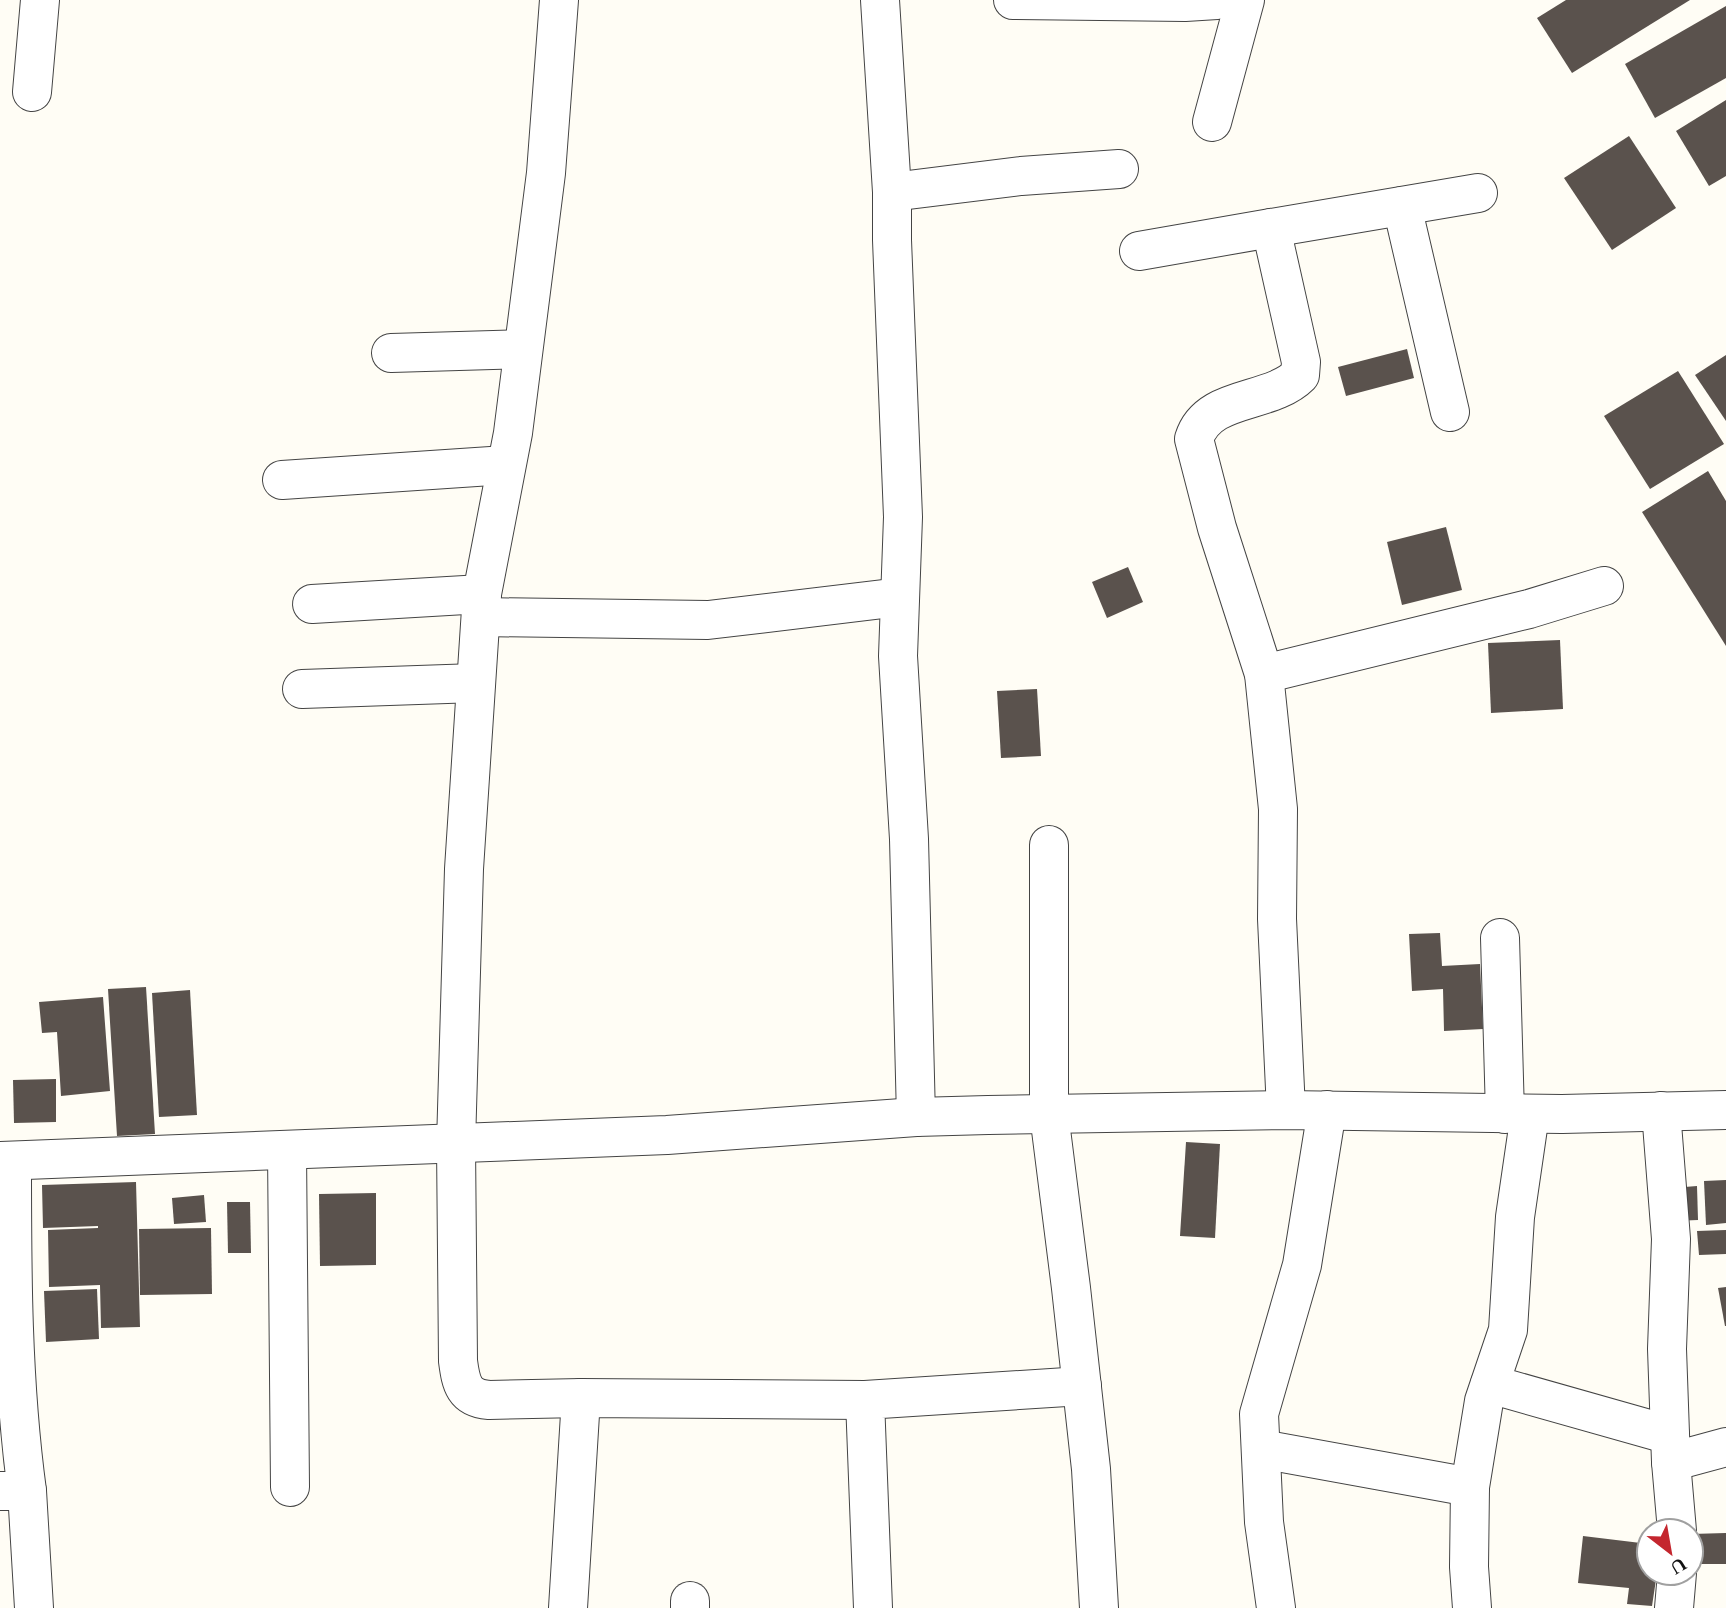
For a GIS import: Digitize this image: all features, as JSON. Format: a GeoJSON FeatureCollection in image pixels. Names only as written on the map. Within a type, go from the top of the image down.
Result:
{"type":"FeatureCollection","features":[{"type":"Feature","properties":{"kind":"street"},"geometry":{"type":"LineString","coordinates":[[32,92],[40,0]]}},
{"type":"Feature","properties":{"kind":"street"},"geometry":{"type":"LineString","coordinates":[[559,0],[546,173],[506,465],[481,606],[464,869],[456,1144],[458,1361],[461,1380],[475,1399],[865,1401],[1082,1386]]}},
{"type":"Feature","properties":{"kind":"street"},"geometry":{"type":"LineString","coordinates":[[880,0],[892,192],[903,517],[898,656],[909,839],[916,1117]]}},
{"type":"Feature","properties":{"kind":"street"},"geometry":{"type":"LineString","coordinates":[[1013,0],[1217,0]]}},
{"type":"Feature","properties":{"kind":"street"},"geometry":{"type":"LineString","coordinates":[[1212,122],[1245,0]]}},
{"type":"Feature","properties":{"kind":"street"},"geometry":{"type":"LineString","coordinates":[[892,192],[1021,176],[1119,169]]}},
{"type":"Feature","properties":{"kind":"street"},"geometry":{"type":"LineString","coordinates":[[1139,251],[1478,193]]}},
{"type":"Feature","properties":{"kind":"street"},"geometry":{"type":"LineString","coordinates":[[1402,206],[1450,412]]}},
{"type":"Feature","properties":{"kind":"street"},"geometry":{"type":"LineString","coordinates":[[1271,228],[1301,362],[1300,375],[1275,391],[1211,414],[1197,430],[1195,439],[1217,528],[1264,674],[1278,809],[1277,919],[1286,1110]]}},
{"type":"Feature","properties":{"kind":"street"},"geometry":{"type":"LineString","coordinates":[[391,353],[523,349]]}},
{"type":"Feature","properties":{"kind":"street"},"geometry":{"type":"LineString","coordinates":[[282,481],[506,465]]}},
{"type":"Feature","properties":{"kind":"street"},"geometry":{"type":"LineString","coordinates":[[1264,674],[1529,609],[1604,586]]}},
{"type":"Feature","properties":{"kind":"street"},"geometry":{"type":"LineString","coordinates":[[312,604],[481,606],[708,620],[900,597]]}},
{"type":"Feature","properties":{"kind":"street"},"geometry":{"type":"LineString","coordinates":[[302,689],[477,683]]}},
{"type":"Feature","properties":{"kind":"street"},"geometry":{"type":"LineString","coordinates":[[1049,845],[1049,1114],[1091,1469],[1099,1608]]}},
{"type":"Feature","properties":{"kind":"street"},"geometry":{"type":"LineString","coordinates":[[1472,1608],[1469,1567],[1470,1487],[1484,1401],[1508,1330],[1515,1217],[1518,1114],[1500,938]]}},
{"type":"Feature","properties":{"kind":"street"},"geometry":{"type":"LineString","coordinates":[[34,1608],[14,1491],[19,1432],[6,1161],[667,1135],[916,1117],[1286,1110],[1518,1114],[1726,1110]]}},
{"type":"Feature","properties":{"kind":"street"},"geometry":{"type":"LineString","coordinates":[[1276,1608],[1264,1522],[1259,1414],[1302,1265],[1328,1111]]}},
{"type":"Feature","properties":{"kind":"street"},"geometry":{"type":"LineString","coordinates":[[1661,1111],[1671,1239],[1667,1349],[1670,1449],[1676,1517]]}},
{"type":"Feature","properties":{"kind":"street"},"geometry":{"type":"LineString","coordinates":[[287,1150],[290,1487]]}},
{"type":"Feature","properties":{"kind":"street"},"geometry":{"type":"LineString","coordinates":[[1490,1384],[1670,1449],[1726,1447]]}},
{"type":"Feature","properties":{"kind":"street"},"geometry":{"type":"LineString","coordinates":[[568,1608],[581,1398]]}},
{"type":"Feature","properties":{"kind":"street"},"geometry":{"type":"LineString","coordinates":[[865,1401],[873,1608]]}},
{"type":"Feature","properties":{"kind":"street"},"geometry":{"type":"LineString","coordinates":[[1261,1449],[1470,1487]]}},
{"type":"Feature","properties":{"kind":"street"},"geometry":{"type":"LineString","coordinates":[[1674,1608],[1676,1587]]}},
{"type":"Feature","properties":{"kind":"building"},"geometry":{"type":"Polygon","coordinates":[[[1566,0],[1690,0],[1572,73],[1537,18],[1566,0]]]}},
{"type":"Feature","properties":{"kind":"building"},"geometry":{"type":"Polygon","coordinates":[[[1726,6],[1726,78],[1655,118],[1625,64],[1726,6]]]}},
{"type":"Feature","properties":{"kind":"building"},"geometry":{"type":"Polygon","coordinates":[[[1726,100],[1726,176],[1709,186],[1676,131],[1726,100]]]}},
{"type":"Feature","properties":{"kind":"building"},"geometry":{"type":"Polygon","coordinates":[[[1629,136],[1676,208],[1612,250],[1564,178],[1629,136]]]}},
{"type":"Feature","properties":{"kind":"building"},"geometry":{"type":"Polygon","coordinates":[[[1407,349],[1414,378],[1346,396],[1338,367],[1407,349]]]}},
{"type":"Feature","properties":{"kind":"building"},"geometry":{"type":"Polygon","coordinates":[[[1726,355],[1726,421],[1695,375],[1726,355]]]}},
{"type":"Feature","properties":{"kind":"building"},"geometry":{"type":"Polygon","coordinates":[[[1678,371],[1724,444],[1650,489],[1604,416],[1678,371]]]}},
{"type":"Feature","properties":{"kind":"building"},"geometry":{"type":"Polygon","coordinates":[[[1708,471],[1726,501],[1726,646],[1642,512],[1708,471]]]}},
{"type":"Feature","properties":{"kind":"building"},"geometry":{"type":"Polygon","coordinates":[[[1446,527],[1462,590],[1402,605],[1387,542],[1446,527]]]}},
{"type":"Feature","properties":{"kind":"building"},"geometry":{"type":"Polygon","coordinates":[[[1128,567],[1143,602],[1107,618],[1092,582],[1128,567]]]}},
{"type":"Feature","properties":{"kind":"building"},"geometry":{"type":"Polygon","coordinates":[[[1560,640],[1563,709],[1491,713],[1488,643],[1560,640]]]}},
{"type":"Feature","properties":{"kind":"building"},"geometry":{"type":"Polygon","coordinates":[[[1037,689],[1041,756],[1001,758],[997,691],[1037,689]]]}},
{"type":"Feature","properties":{"kind":"building"},"geometry":{"type":"Polygon","coordinates":[[[1440,933],[1442,966],[1480,964],[1483,1029],[1444,1031],[1443,989],[1412,991],[1409,934],[1440,933]]]}},
{"type":"Feature","properties":{"kind":"building"},"geometry":{"type":"Polygon","coordinates":[[[146,987],[155,1134],[117,1136],[108,989],[146,987]]]}},
{"type":"Feature","properties":{"kind":"building"},"geometry":{"type":"Polygon","coordinates":[[[190,990],[197,1115],[159,1117],[152,993],[190,990]]]}},
{"type":"Feature","properties":{"kind":"building"},"geometry":{"type":"Polygon","coordinates":[[[103,997],[110,1091],[61,1096],[57,1032],[42,1033],[39,1002],[103,997]]]}},
{"type":"Feature","properties":{"kind":"building"},"geometry":{"type":"Polygon","coordinates":[[[56,1079],[56,1122],[14,1123],[13,1080],[56,1079]]]}},
{"type":"Feature","properties":{"kind":"building"},"geometry":{"type":"Polygon","coordinates":[[[1186,1142],[1220,1144],[1215,1238],[1180,1236],[1186,1142]]]}},
{"type":"Feature","properties":{"kind":"building"},"geometry":{"type":"Polygon","coordinates":[[[1726,1180],[1726,1223],[1706,1225],[1704,1181],[1726,1180]]]}},
{"type":"Feature","properties":{"kind":"building"},"geometry":{"type":"Polygon","coordinates":[[[136,1182],[140,1327],[101,1328],[100,1285],[49,1287],[48,1230],[98,1226],[43,1228],[42,1185],[136,1182]]]}},
{"type":"Feature","properties":{"kind":"building"},"geometry":{"type":"Polygon","coordinates":[[[1697,1186],[1698,1220],[1673,1221],[1672,1188],[1697,1186]]]}},
{"type":"Feature","properties":{"kind":"building"},"geometry":{"type":"Polygon","coordinates":[[[376,1193],[376,1265],[320,1266],[319,1194],[376,1193]]]}},
{"type":"Feature","properties":{"kind":"building"},"geometry":{"type":"Polygon","coordinates":[[[204,1195],[206,1222],[174,1224],[172,1198],[204,1195]]]}},
{"type":"Feature","properties":{"kind":"building"},"geometry":{"type":"Polygon","coordinates":[[[227,1202],[250,1202],[251,1253],[228,1253],[227,1202]]]}},
{"type":"Feature","properties":{"kind":"building"},"geometry":{"type":"Polygon","coordinates":[[[211,1228],[212,1294],[140,1295],[139,1229],[211,1228]]]}},
{"type":"Feature","properties":{"kind":"building"},"geometry":{"type":"Polygon","coordinates":[[[1726,1230],[1726,1254],[1699,1255],[1697,1231],[1726,1230]]]}},
{"type":"Feature","properties":{"kind":"building"},"geometry":{"type":"Polygon","coordinates":[[[1726,1287],[1726,1326],[1725,1326],[1718,1288],[1726,1287]]]}},
{"type":"Feature","properties":{"kind":"building"},"geometry":{"type":"Polygon","coordinates":[[[97,1289],[99,1339],[46,1342],[44,1291],[97,1289]]]}},
{"type":"Feature","properties":{"kind":"building"},"geometry":{"type":"Polygon","coordinates":[[[1726,1533],[1726,1564],[1705,1564],[1705,1534],[1726,1533]]]}},
{"type":"Feature","properties":{"kind":"building"},"geometry":{"type":"Polygon","coordinates":[[[1583,1536],[1635,1542],[1635,1587],[1655,1587],[1652,1606],[1627,1604],[1629,1588],[1578,1583],[1583,1536]]]}}]}
